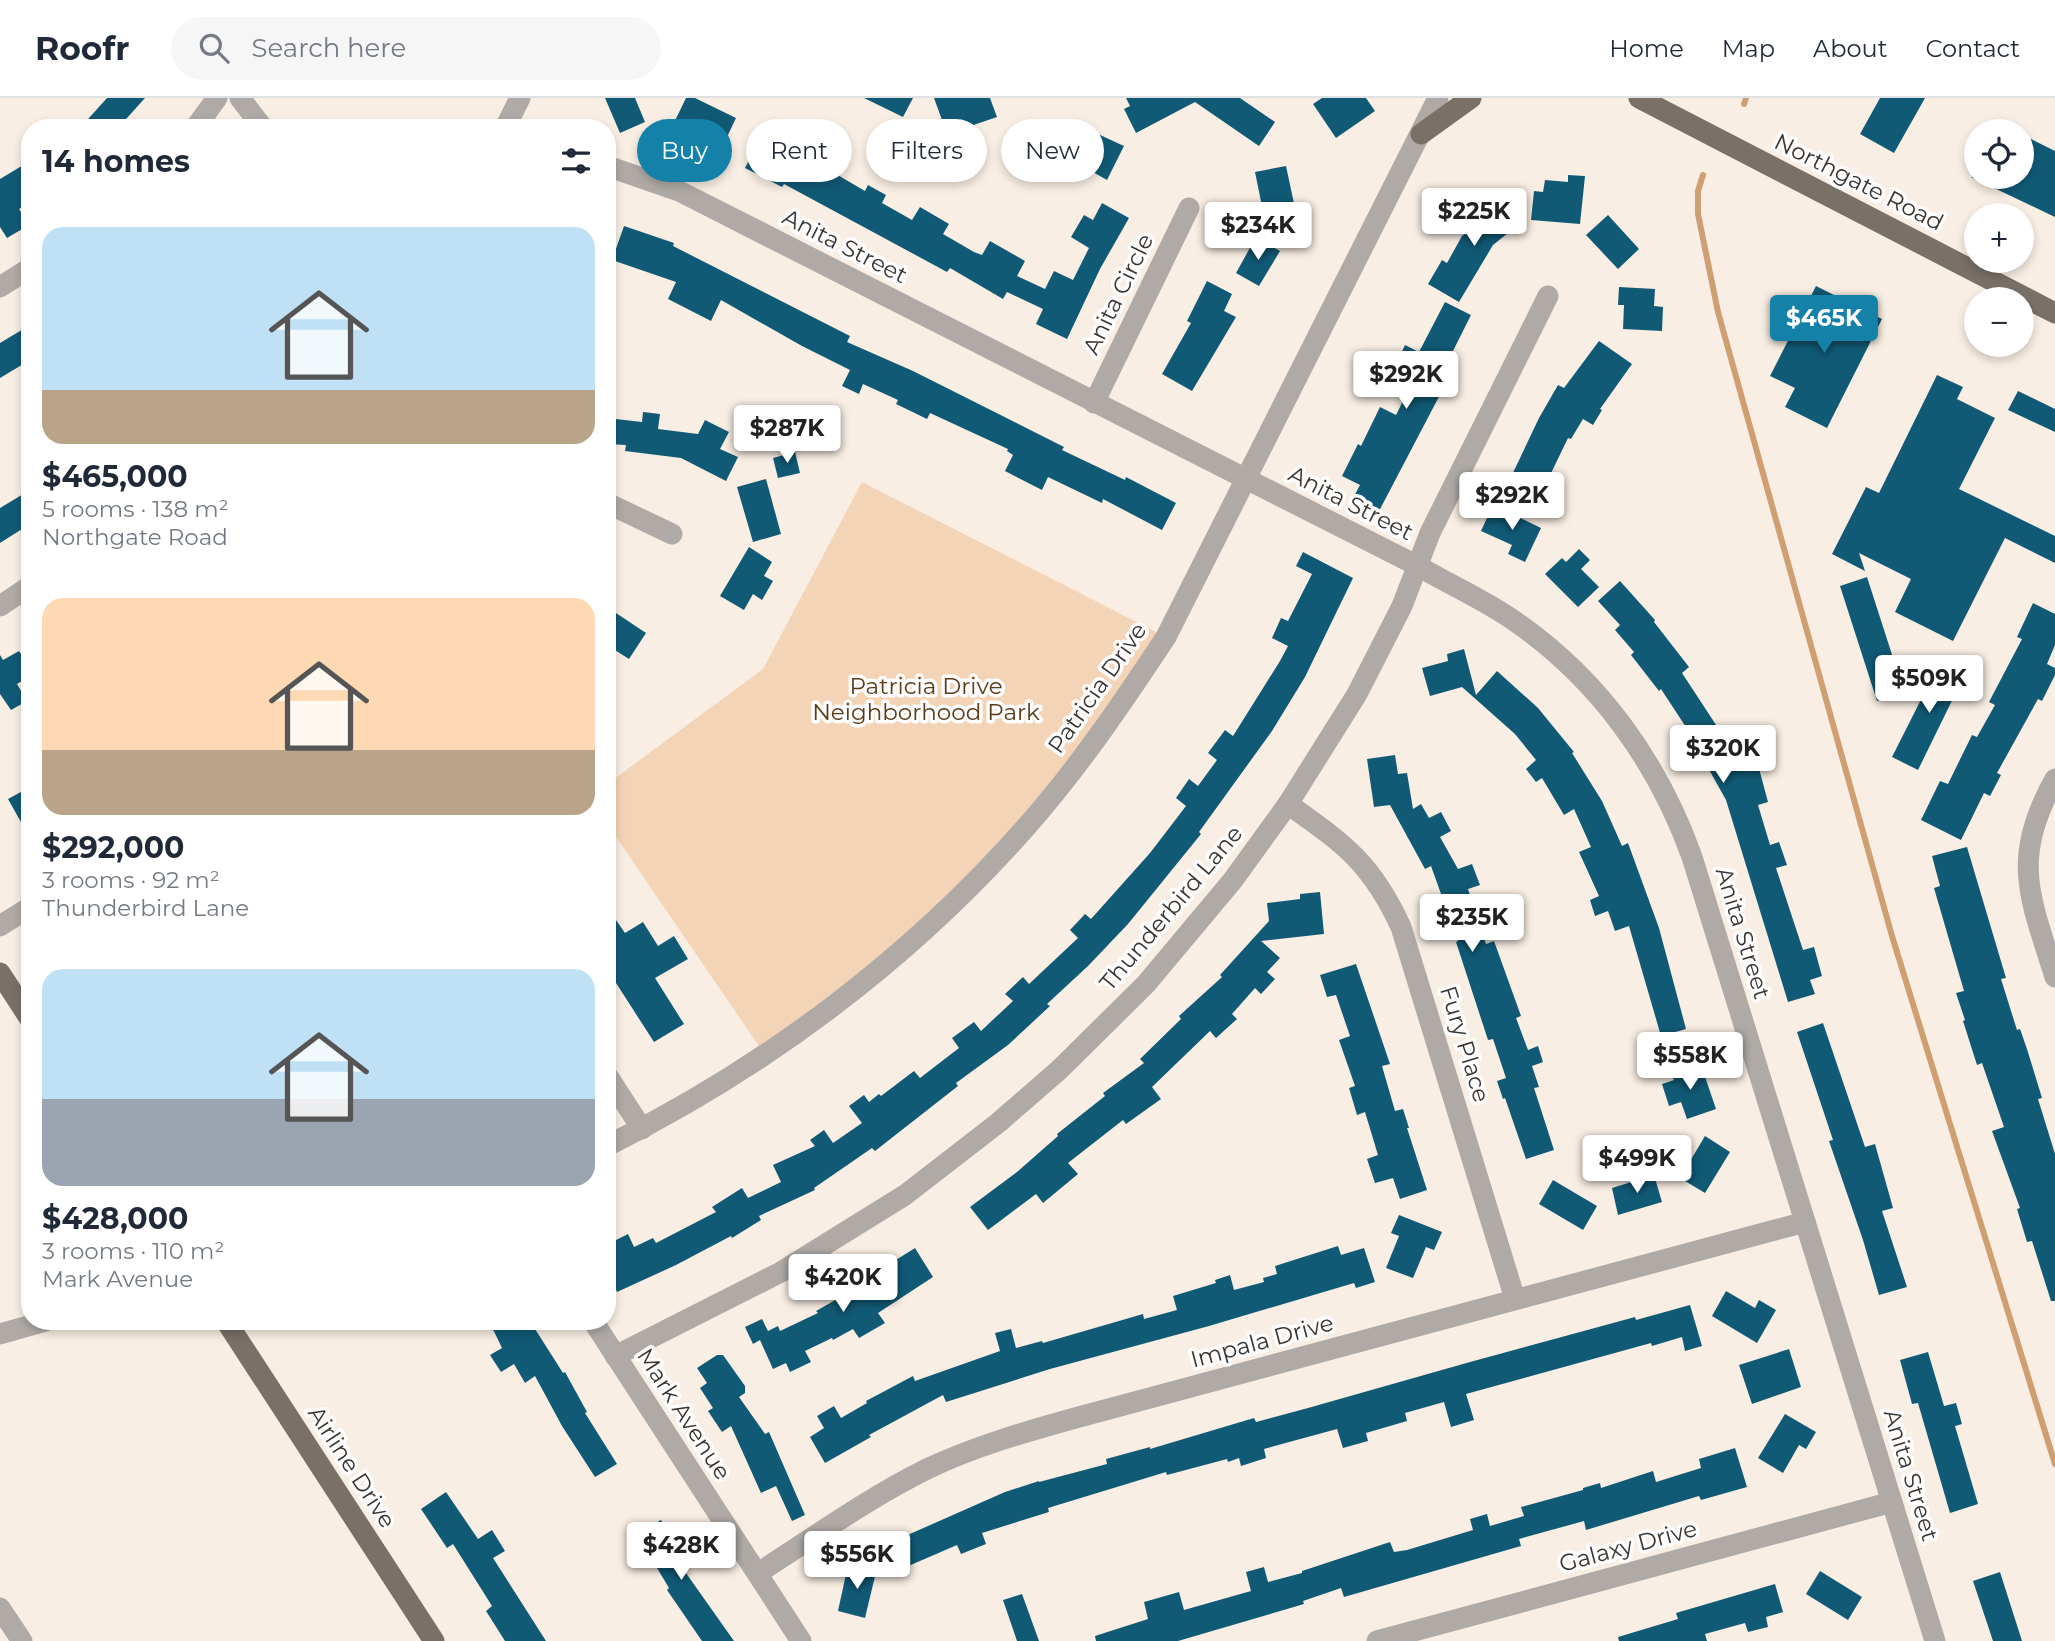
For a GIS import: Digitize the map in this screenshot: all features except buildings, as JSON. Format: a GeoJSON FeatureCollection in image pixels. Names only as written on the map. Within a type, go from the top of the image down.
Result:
{"type":"FeatureCollection","features":[{"type":"Feature","properties":{"kind":"main road"},"geometry":{"type":"LineString","coordinates":[[1421,134],[1471,98]]}},
{"type":"Feature","properties":{"kind":"main road","name":"Northgate Road"},"geometry":{"type":"LineString","coordinates":[[1639,98],[2055,313]]}},
{"type":"Feature","properties":{"kind":"main road"},"geometry":{"type":"LineString","coordinates":[[0,973],[21,1005]]}},
{"type":"Feature","properties":{"kind":"main road","name":"Airline Drive"},"geometry":{"type":"LineString","coordinates":[[232,1330],[434,1641]]}},
{"type":"Feature","properties":{"kind":"street"},"geometry":{"type":"LineString","coordinates":[[202,119],[217,98]]}},
{"type":"Feature","properties":{"kind":"street"},"geometry":{"type":"LineString","coordinates":[[240,98],[256,119]]}},
{"type":"Feature","properties":{"kind":"street"},"geometry":{"type":"LineString","coordinates":[[510,119],[520,98]]}},
{"type":"Feature","properties":{"kind":"street","name":"Patricia Drive"},"geometry":{"type":"LineString","coordinates":[[616,1142],[748,1066],[819,1017],[873,975],[943,914],[994,862],[1076,766],[1158,648],[1190,593],[1438,98]]}},
{"type":"Feature","properties":{"kind":"street","name":"Anita Street"},"geometry":{"type":"LineString","coordinates":[[616,169],[679,191],[1418,566],[1506,615],[1553,651],[1610,709],[1652,768],[1674,810],[1692,857],[1935,1641]]}},
{"type":"Feature","properties":{"kind":"street","name":"Anita Circle"},"geometry":{"type":"LineString","coordinates":[[1094,403],[1189,208]]}},
{"type":"Feature","properties":{"kind":"street"},"geometry":{"type":"LineString","coordinates":[[0,287],[21,274]]}},
{"type":"Feature","properties":{"kind":"street","name":"Thunderbird Lane"},"geometry":{"type":"LineString","coordinates":[[615,1356],[736,1296],[816,1252],[905,1195],[998,1123],[1059,1070],[1146,984],[1233,880],[1288,804],[1357,694],[1402,606],[1430,533],[1548,296]]}},
{"type":"Feature","properties":{"kind":"street"},"geometry":{"type":"LineString","coordinates":[[616,507],[672,534]]}},
{"type":"Feature","properties":{"kind":"street"},"geometry":{"type":"LineString","coordinates":[[0,606],[21,592]]}},
{"type":"Feature","properties":{"kind":"street"},"geometry":{"type":"LineString","coordinates":[[2055,779],[2038,813],[2031,835],[2027,878],[2055,977]]}},
{"type":"Feature","properties":{"kind":"street","name":"Fury Place"},"geometry":{"type":"LineString","coordinates":[[1288,804],[1338,839],[1353,853],[1376,881],[1392,909],[1408,947],[1515,1300]]}},
{"type":"Feature","properties":{"kind":"street"},"geometry":{"type":"LineString","coordinates":[[0,926],[21,913]]}},
{"type":"Feature","properties":{"kind":"street"},"geometry":{"type":"LineString","coordinates":[[616,1089],[642,1129]]}},
{"type":"Feature","properties":{"kind":"street","name":"Impala Drive"},"geometry":{"type":"LineString","coordinates":[[758,1573],[896,1486],[961,1455],[1066,1421],[1805,1222]]}},
{"type":"Feature","properties":{"kind":"street"},"geometry":{"type":"LineString","coordinates":[[0,1334],[21,1328]]}},
{"type":"Feature","properties":{"kind":"street","name":"Mark Avenue"},"geometry":{"type":"LineString","coordinates":[[599,1330],[801,1641]]}},
{"type":"Feature","properties":{"kind":"street","name":"Galaxy Drive"},"geometry":{"type":"LineString","coordinates":[[1377,1641],[1892,1503]]}},
{"type":"Feature","properties":{"kind":"street"},"geometry":{"type":"LineString","coordinates":[[0,1608],[22,1641]]}},
{"type":"Feature","properties":{"kind":"green space","name":"Patricia Drive Neighborhood Park"},"geometry":{"type":"Polygon","coordinates":[[[862,482],[1166,637],[950,908],[765,1055],[616,837],[616,778],[763,669],[862,482]]]}},
{"type":"Feature","properties":{"kind":"waterway"},"geometry":{"type":"LineString","coordinates":[[1744,104],[1746,98]]}},
{"type":"Feature","properties":{"kind":"waterway"},"geometry":{"type":"LineString","coordinates":[[1703,175],[1698,191],[1698,214],[1718,312],[1892,936],[2055,1464]]}}]}
